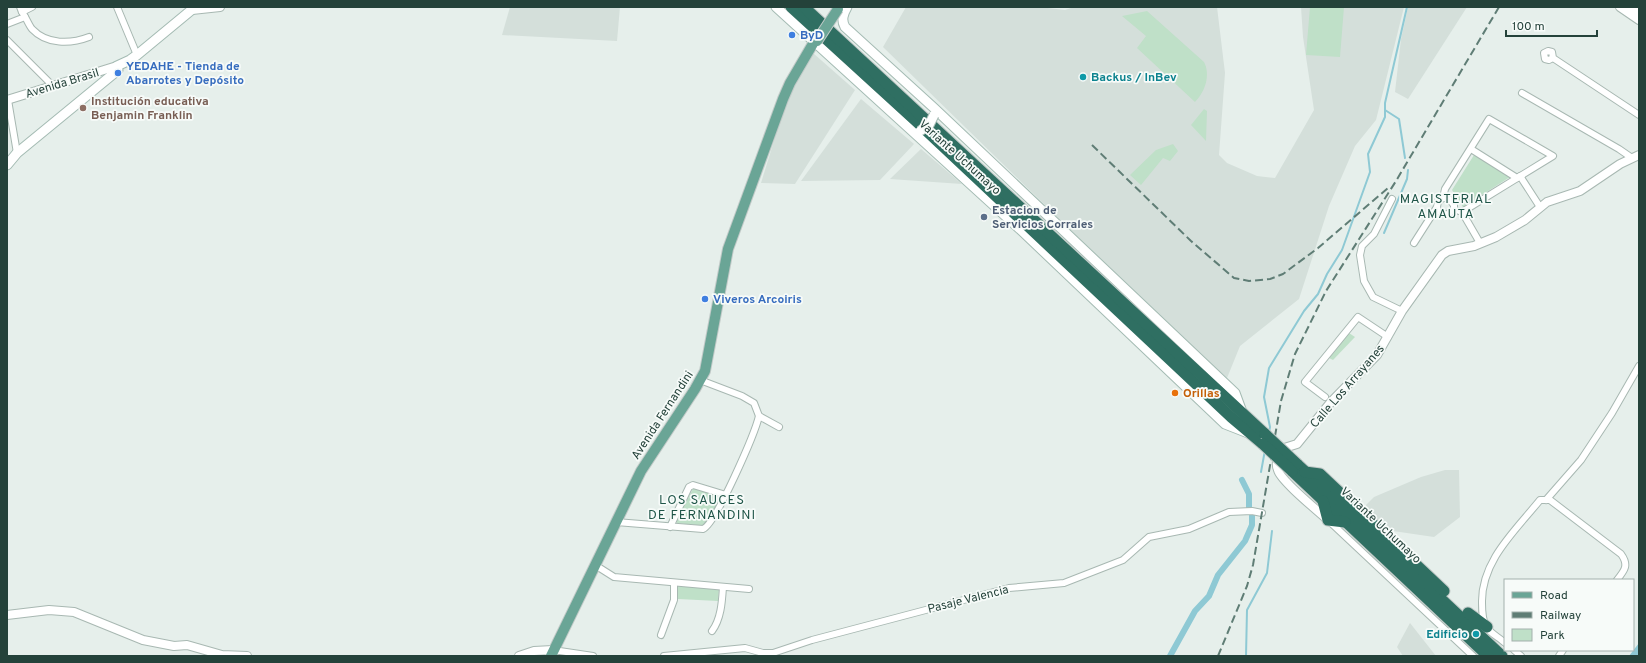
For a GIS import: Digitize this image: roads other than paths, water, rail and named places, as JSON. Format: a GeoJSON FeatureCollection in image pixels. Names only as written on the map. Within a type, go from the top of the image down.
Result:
{"type":"FeatureCollection","features":[{"type":"Feature","properties":{"kind":"highway","name":"Variante Uchumayo"},"geometry":{"type":"LineString","coordinates":[[791,7],[918,123],[1253,435],[1264,439]]}},
{"type":"Feature","properties":{"kind":"highway","name":"Variante Uchumayo"},"geometry":{"type":"LineString","coordinates":[[804,7],[1242,413],[1264,439],[1294,467],[1345,522],[1488,656]]}},
{"type":"Feature","properties":{"kind":"highway","name":"Variante Uchumayo"},"geometry":{"type":"LineString","coordinates":[[1294,467],[1305,472],[1502,656]]}},
{"type":"Feature","properties":{"kind":"highway"},"geometry":{"type":"LineString","coordinates":[[1305,472],[1320,474],[1477,621],[1487,627]]}},
{"type":"Feature","properties":{"kind":"highway"},"geometry":{"type":"LineString","coordinates":[[1323,500],[1328,520],[1345,522]]}},
{"type":"Feature","properties":{"kind":"highway"},"geometry":{"type":"LineString","coordinates":[[1467,622],[1472,626],[1487,627]]}},
{"type":"Feature","properties":{"kind":"highway"},"geometry":{"type":"LineString","coordinates":[[1487,627],[1489,643]]}},
{"type":"Feature","properties":{"kind":"main road","name":"Variante Uchumayo"},"geometry":{"type":"LineString","coordinates":[[776,7],[916,131],[1225,424],[1253,435]]}},
{"type":"Feature","properties":{"kind":"main road"},"geometry":{"type":"LineString","coordinates":[[7,165],[17,153],[118,70],[118,66],[137,55],[193,8]]}},
{"type":"Feature","properties":{"kind":"main road","name":"Variante Uchumayo"},"geometry":{"type":"LineString","coordinates":[[839,8],[843,14],[842,20],[845,27],[1235,393],[1242,413]]}},
{"type":"Feature","properties":{"kind":"main road","name":"Avenida Fernandini"},"geometry":{"type":"LineString","coordinates":[[552,653],[641,471],[700,380],[708,362],[728,249],[783,99],[796,72],[815,40],[839,8]]}},
{"type":"Feature","properties":{"kind":"main road"},"geometry":{"type":"LineString","coordinates":[[916,131],[929,125],[934,112]]}},
{"type":"Feature","properties":{"kind":"street"},"geometry":{"type":"LineString","coordinates":[[7,24],[32,7]]}},
{"type":"Feature","properties":{"kind":"street"},"geometry":{"type":"LineString","coordinates":[[117,7],[137,55]]}},
{"type":"Feature","properties":{"kind":"street"},"geometry":{"type":"LineString","coordinates":[[193,8],[220,7]]}},
{"type":"Feature","properties":{"kind":"street"},"geometry":{"type":"LineString","coordinates":[[1620,7],[1639,20]]}},
{"type":"Feature","properties":{"kind":"street"},"geometry":{"type":"LineString","coordinates":[[1631,7],[1639,12]]}},
{"type":"Feature","properties":{"kind":"street"},"geometry":{"type":"LineString","coordinates":[[23,12],[32,28],[37,33],[54,41],[80,41],[89,37]]}},
{"type":"Feature","properties":{"kind":"street"},"geometry":{"type":"LineString","coordinates":[[7,40],[54,86]]}},
{"type":"Feature","properties":{"kind":"street"},"geometry":{"type":"LineString","coordinates":[[1553,58],[1639,115]]}},
{"type":"Feature","properties":{"kind":"street","name":"Avenida Brasil"},"geometry":{"type":"LineString","coordinates":[[7,100],[118,66]]}},
{"type":"Feature","properties":{"kind":"street"},"geometry":{"type":"LineString","coordinates":[[1522,93],[1619,149],[1636,157]]}},
{"type":"Feature","properties":{"kind":"street"},"geometry":{"type":"LineString","coordinates":[[7,100],[17,153]]}},
{"type":"Feature","properties":{"kind":"street"},"geometry":{"type":"LineString","coordinates":[[1444,198],[1445,188],[1489,119],[1492,119],[1553,156],[1462,212]]}},
{"type":"Feature","properties":{"kind":"street"},"geometry":{"type":"LineString","coordinates":[[1471,149],[1518,177],[1540,207]]}},
{"type":"Feature","properties":{"kind":"street","name":"Calle Los Arrayanes"},"geometry":{"type":"LineString","coordinates":[[1473,656],[1279,474],[1276,463],[1281,449],[1297,444],[1331,402],[1377,354],[1402,311],[1442,255],[1448,251],[1480,243],[1525,220],[1547,202],[1580,190],[1620,164],[1636,157]]}},
{"type":"Feature","properties":{"kind":"street"},"geometry":{"type":"LineString","coordinates":[[1414,243],[1437,207],[1438,201],[1444,198],[1452,200],[1454,210]]}},
{"type":"Feature","properties":{"kind":"street"},"geometry":{"type":"LineString","coordinates":[[1392,199],[1374,234],[1362,246],[1360,255],[1364,281],[1373,297],[1402,311]]}},
{"type":"Feature","properties":{"kind":"street"},"geometry":{"type":"LineString","coordinates":[[1437,207],[1442,214],[1446,215],[1454,210],[1462,212],[1480,243]]}},
{"type":"Feature","properties":{"kind":"street"},"geometry":{"type":"LineString","coordinates":[[1325,397],[1305,382],[1358,317],[1388,337]]}},
{"type":"Feature","properties":{"kind":"street"},"geometry":{"type":"LineString","coordinates":[[1546,500],[1581,460],[1612,413],[1639,366]]}},
{"type":"Feature","properties":{"kind":"street"},"geometry":{"type":"LineString","coordinates":[[700,380],[742,396],[754,403],[759,416],[779,427]]}},
{"type":"Feature","properties":{"kind":"street"},"geometry":{"type":"LineString","coordinates":[[616,522],[670,527],[706,528],[726,495],[759,416]]}},
{"type":"Feature","properties":{"kind":"street"},"geometry":{"type":"LineString","coordinates":[[670,527],[689,487],[693,485],[726,495]]}},
{"type":"Feature","properties":{"kind":"street"},"geometry":{"type":"LineString","coordinates":[[1504,642],[1487,627],[1482,614],[1482,589],[1491,564],[1502,546],[1540,500],[1550,500],[1621,554],[1626,561],[1626,568],[1618,579]]}},
{"type":"Feature","properties":{"kind":"street","name":"Pasaje Valencia"},"geometry":{"type":"LineString","coordinates":[[664,656],[745,648],[763,653],[773,653],[812,640],[1009,588],[1064,583],[1123,560],[1149,537],[1189,529],[1229,512],[1252,510],[1262,513]]}},
{"type":"Feature","properties":{"kind":"street"},"geometry":{"type":"LineString","coordinates":[[595,565],[614,577],[749,589]]}},
{"type":"Feature","properties":{"kind":"street"},"geometry":{"type":"LineString","coordinates":[[661,635],[674,600],[674,583]]}},
{"type":"Feature","properties":{"kind":"street"},"geometry":{"type":"LineString","coordinates":[[712,631],[716,626],[722,604],[723,587]]}},
{"type":"Feature","properties":{"kind":"street"},"geometry":{"type":"LineString","coordinates":[[7,615],[49,610],[74,612],[143,640],[174,646],[187,645],[222,655],[247,656]]}},
{"type":"Feature","properties":{"kind":"street"},"geometry":{"type":"LineString","coordinates":[[519,656],[534,651],[593,656]]}},
{"type":"Feature","properties":{"kind":"water"},"geometry":{"type":"Polygon","coordinates":[[[1639,643],[1639,656],[1629,656],[1634,651],[1639,643]]]}},
{"type":"Feature","properties":{"kind":"waterway"},"geometry":{"type":"LineString","coordinates":[[1269,432],[1270,427],[1264,397],[1269,368],[1304,311],[1318,294],[1327,274],[1342,250],[1370,172],[1368,154],[1385,117],[1385,103],[1407,7]]}},
{"type":"Feature","properties":{"kind":"waterway"},"geometry":{"type":"LineString","coordinates":[[1385,110],[1399,119],[1405,158]]}},
{"type":"Feature","properties":{"kind":"waterway"},"geometry":{"type":"LineString","coordinates":[[1384,233],[1407,179],[1408,170]]}},
{"type":"Feature","properties":{"kind":"waterway"},"geometry":{"type":"LineString","coordinates":[[1261,472],[1265,450]]}},
{"type":"Feature","properties":{"kind":"waterway"},"geometry":{"type":"LineString","coordinates":[[1242,480],[1249,494],[1249,507]]}},
{"type":"Feature","properties":{"kind":"waterway"},"geometry":{"type":"LineString","coordinates":[[1170,656],[1195,611],[1209,596],[1218,575],[1245,541],[1252,525],[1252,516]]}},
{"type":"Feature","properties":{"kind":"waterway"},"geometry":{"type":"LineString","coordinates":[[1246,656],[1247,610],[1267,573],[1272,531]]}},
{"type":"Feature","properties":{"kind":"railway"},"geometry":{"type":"LineString","coordinates":[[1218,656],[1247,586],[1253,565],[1281,401],[1295,354],[1326,291],[1396,181],[1499,7]]}},
{"type":"Feature","properties":{"kind":"railway"},"geometry":{"type":"LineString","coordinates":[[1092,145],[1191,241],[1234,278],[1249,281],[1270,279],[1283,274],[1318,248],[1388,188]]}},
{"type":"Feature","properties":{"kind":"place","name":"ByD"},"geometry":{"type":"Point","coordinates":[792,35]}},
{"type":"Feature","properties":{"kind":"place","name":"YEDAHE - Tienda de Abarrotes y Depósito"},"geometry":{"type":"Point","coordinates":[118,73]}},
{"type":"Feature","properties":{"kind":"place","name":"Backus / InBev"},"geometry":{"type":"Point","coordinates":[1083,77]}},
{"type":"Feature","properties":{"kind":"place","name":"Institución educativa Benjamin Franklin"},"geometry":{"type":"Point","coordinates":[83,108]}},
{"type":"Feature","properties":{"kind":"place","name":"Estacion de Servicios Corrales"},"geometry":{"type":"Point","coordinates":[984,217]}},
{"type":"Feature","properties":{"kind":"place","name":"Viveros Arcoiris"},"geometry":{"type":"Point","coordinates":[705,299]}},
{"type":"Feature","properties":{"kind":"place","name":"Orillas"},"geometry":{"type":"Point","coordinates":[1175,393]}},
{"type":"Feature","properties":{"kind":"place","name":"Edificio"},"geometry":{"type":"Point","coordinates":[1476,634]}},
{"type":"Feature","properties":{"kind":"district","name":"MAGISTERIAL AMAUTA"},"geometry":{"type":"Point","coordinates":[1446,206]}},
{"type":"Feature","properties":{"kind":"district","name":"LOS SAUCES DE FERNANDINI"},"geometry":{"type":"Point","coordinates":[702,506]}}]}
